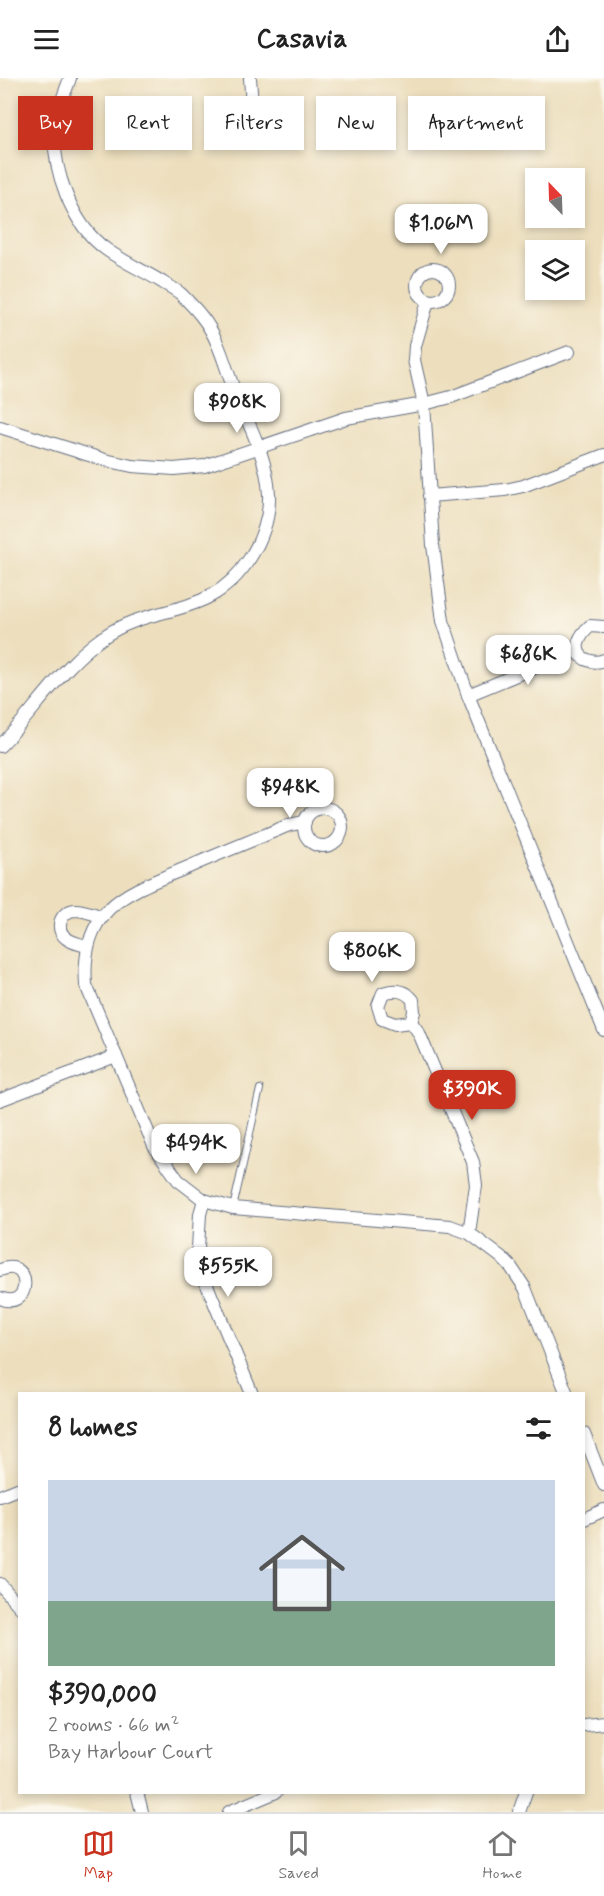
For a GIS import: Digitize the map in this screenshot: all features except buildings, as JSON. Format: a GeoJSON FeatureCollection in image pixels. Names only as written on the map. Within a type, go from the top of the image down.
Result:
{"type":"FeatureCollection","features":[{"type":"Feature","properties":{"kind":"street"},"geometry":{"type":"LineString","coordinates":[[0,746],[46,692],[84,652],[104,636],[139,620],[204,600],[232,581],[250,558],[266,521],[269,492],[260,448],[213,336],[202,317],[179,293],[105,249],[81,221],[70,203],[56,162],[55,141],[56,124],[70,78]]}},
{"type":"Feature","properties":{"kind":"street"},"geometry":{"type":"LineString","coordinates":[[250,78],[251,96]]}},
{"type":"Feature","properties":{"kind":"street"},"geometry":{"type":"LineString","coordinates":[[428,301],[414,346],[414,360],[424,404],[429,496],[437,584],[443,621],[468,695],[604,1030]]}},
{"type":"Feature","properties":{"kind":"street"},"geometry":{"type":"LineString","coordinates":[[0,428],[105,460],[155,468],[204,466],[346,418],[451,397],[569,352]]}},
{"type":"Feature","properties":{"kind":"street"},"geometry":{"type":"LineString","coordinates":[[429,496],[505,490],[523,486],[604,454]]}},
{"type":"Feature","properties":{"kind":"street"},"geometry":{"type":"LineString","coordinates":[[604,627],[590,626],[579,640],[577,650],[580,656],[587,660],[598,662],[604,660]]}},
{"type":"Feature","properties":{"kind":"street"},"geometry":{"type":"LineString","coordinates":[[468,695],[577,650]]}},
{"type":"Feature","properties":{"kind":"street"},"geometry":{"type":"LineString","coordinates":[[305,822],[289,825],[125,894],[94,929],[88,947],[85,969],[86,985],[99,1021],[154,1146],[178,1180],[204,1200],[233,1208],[450,1226],[468,1233],[501,1257],[525,1288],[566,1392]]}},
{"type":"Feature","properties":{"kind":"street"},"geometry":{"type":"LineString","coordinates":[[88,947],[68,940],[63,935],[60,930],[61,919],[66,913],[77,910],[103,917]]}},
{"type":"Feature","properties":{"kind":"street"},"geometry":{"type":"LineString","coordinates":[[411,1022],[419,1034],[472,1162],[476,1185],[468,1233]]}},
{"type":"Feature","properties":{"kind":"street"},"geometry":{"type":"LineString","coordinates":[[0,1100],[116,1056]]}},
{"type":"Feature","properties":{"kind":"street"},"geometry":{"type":"LineString","coordinates":[[204,1200],[200,1214],[198,1248],[202,1273],[251,1392]]}},
{"type":"Feature","properties":{"kind":"street"},"geometry":{"type":"LineString","coordinates":[[0,1270],[8,1267],[15,1268],[24,1277],[25,1284],[21,1296],[9,1301],[0,1298]]}},
{"type":"Feature","properties":{"kind":"street"},"geometry":{"type":"LineString","coordinates":[[585,1437],[604,1485]]}},
{"type":"Feature","properties":{"kind":"street"},"geometry":{"type":"LineString","coordinates":[[0,1496],[18,1489]]}},
{"type":"Feature","properties":{"kind":"street"},"geometry":{"type":"LineString","coordinates":[[585,1519],[604,1510]]}},
{"type":"Feature","properties":{"kind":"street"},"geometry":{"type":"LineString","coordinates":[[0,1584],[18,1605]]}},
{"type":"Feature","properties":{"kind":"street"},"geometry":{"type":"LineString","coordinates":[[585,1725],[604,1724]]}},
{"type":"Feature","properties":{"kind":"street"},"geometry":{"type":"LineString","coordinates":[[137,1794],[141,1812]]}},
{"type":"Feature","properties":{"kind":"street"},"geometry":{"type":"LineString","coordinates":[[229,1812],[271,1794]]}},
{"type":"Feature","properties":{"kind":"street"},"geometry":{"type":"LineString","coordinates":[[519,1812],[525,1794]]}},
{"type":"Feature","properties":{"kind":"lane"},"geometry":{"type":"LineString","coordinates":[[233,1208],[260,1089]]}}]}
